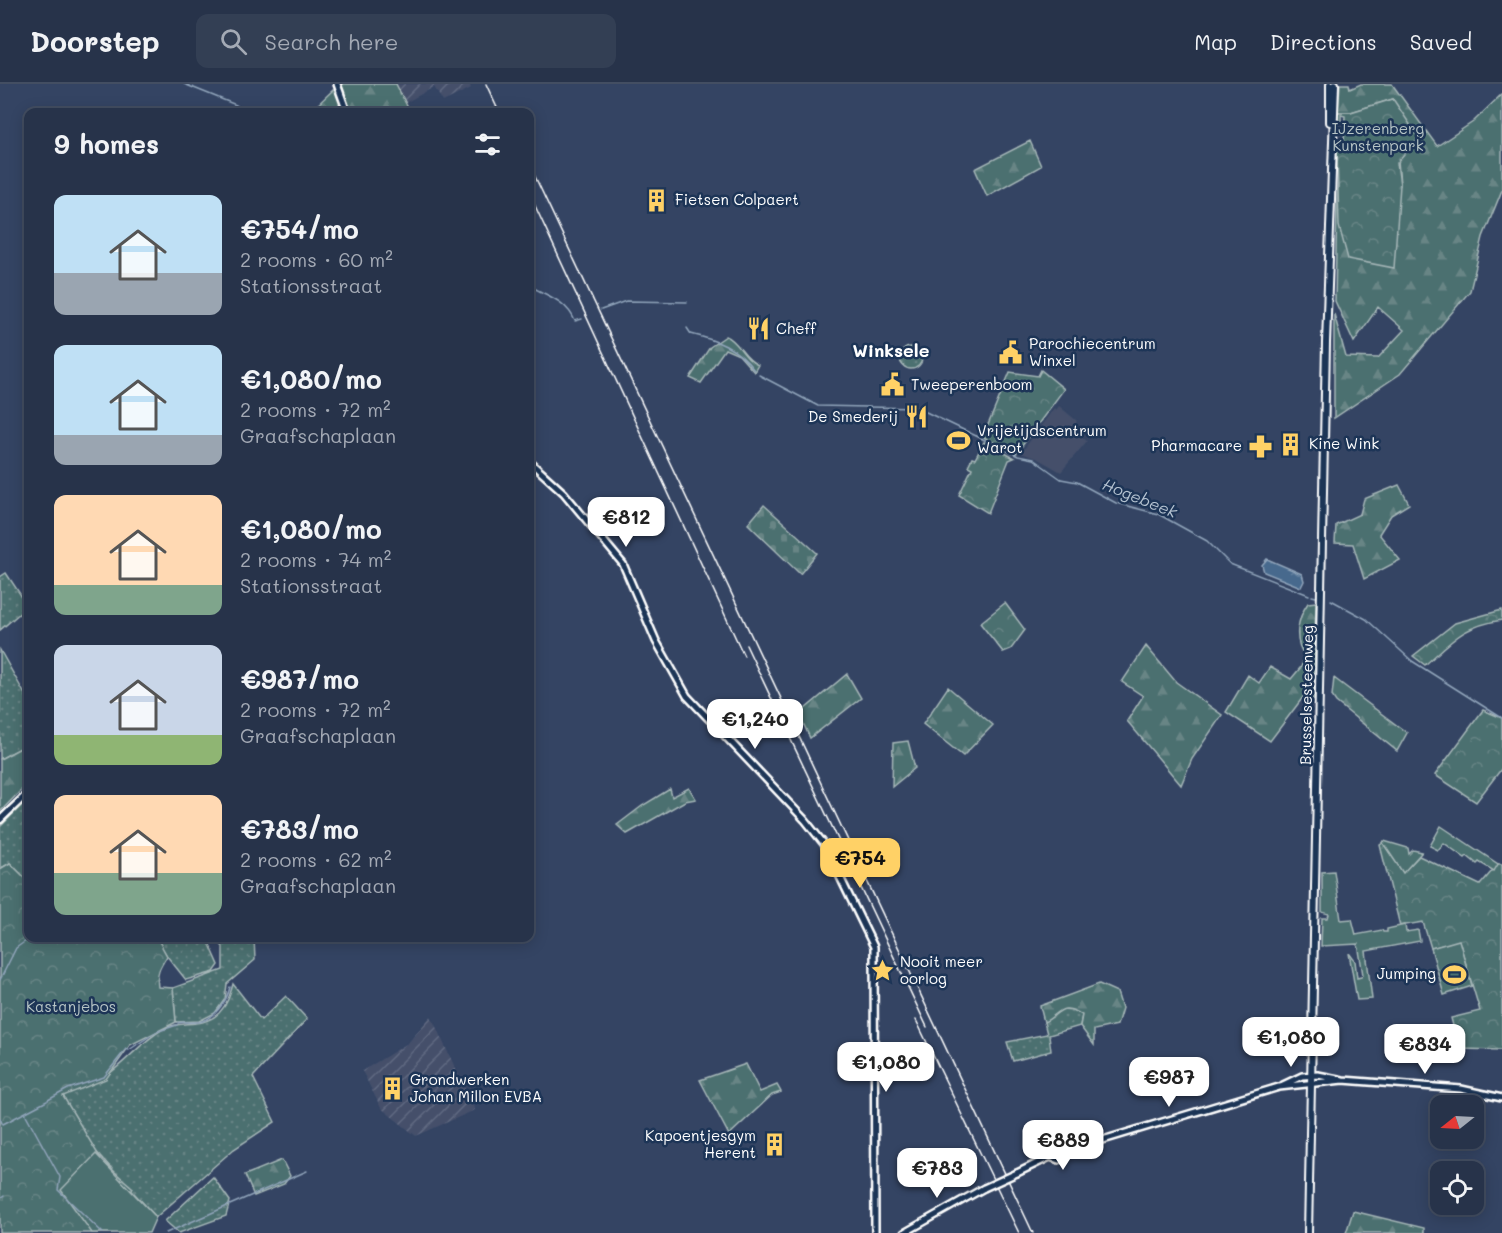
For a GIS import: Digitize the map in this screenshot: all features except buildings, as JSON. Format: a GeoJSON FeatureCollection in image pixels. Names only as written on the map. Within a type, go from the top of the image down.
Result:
{"type":"FeatureCollection","features":[{"type":"Feature","properties":{"kind":"main road","name":"Brusselsesteenweg"},"geometry":{"type":"LineString","coordinates":[[1308,1233],[1333,84]]}},
{"type":"Feature","properties":{"kind":"street"},"geometry":{"type":"LineString","coordinates":[[338,84],[346,108]]}},
{"type":"Feature","properties":{"kind":"street"},"geometry":{"type":"LineString","coordinates":[[534,466],[564,493],[623,564],[670,670],[687,696],[815,832],[832,858],[876,952],[876,1233]]}},
{"type":"Feature","properties":{"kind":"street"},"geometry":{"type":"LineString","coordinates":[[0,820],[24,797]]}},
{"type":"Feature","properties":{"kind":"street"},"geometry":{"type":"LineString","coordinates":[[904,1233],[984,1188],[1050,1157],[1059,1160],[1063,1152],[1279,1087],[1311,1075],[1343,1080],[1461,1089],[1502,1098]]}},
{"type":"Feature","properties":{"kind":"street"},"geometry":{"type":"LineString","coordinates":[[1279,1087],[1343,1080]]}},
{"type":"Feature","properties":{"kind":"street"},"geometry":{"type":"LineString","coordinates":[[1050,1157],[1050,1151],[1055,1147],[1063,1152]]}},
{"type":"Feature","properties":{"kind":"shaded area"},"geometry":{"type":"Polygon","coordinates":[[[396,84],[469,84],[471,88],[443,102],[434,87],[405,103],[396,84]]]}},
{"type":"Feature","properties":{"kind":"shaded area"},"geometry":{"type":"Polygon","coordinates":[[[1059,406],[1077,421],[1072,429],[1087,441],[1061,472],[1038,459],[1021,453],[1054,408],[1056,410],[1059,406]]]}},
{"type":"Feature","properties":{"kind":"shaded area"},"geometry":{"type":"Polygon","coordinates":[[[431,1016],[475,1110],[416,1136],[381,1108],[362,1071],[408,1043],[431,1016]]]}},
{"type":"Feature","properties":{"kind":"green space"},"geometry":{"type":"Polygon","coordinates":[[[341,84],[396,84],[408,108],[348,108],[341,84]]]}},
{"type":"Feature","properties":{"kind":"green space"},"geometry":{"type":"Polygon","coordinates":[[[1340,84],[1349,84],[1350,89],[1361,84],[1392,84],[1437,146],[1473,122],[1502,94],[1502,190],[1483,237],[1470,291],[1400,374],[1334,418],[1334,314],[1346,357],[1378,358],[1404,330],[1378,307],[1354,342],[1335,301],[1338,152],[1400,185],[1393,99],[1351,112],[1338,112],[1340,84]]]}},
{"type":"Feature","properties":{"kind":"green space"},"geometry":{"type":"Polygon","coordinates":[[[333,90],[337,91],[343,108],[314,108],[333,90]]]}},
{"type":"Feature","properties":{"kind":"green space","name":"IJzerenberg Kunstenpark"},"geometry":{"type":"Polygon","coordinates":[[[1393,99],[1419,138],[1397,163],[1400,185],[1394,268],[1348,259],[1339,226],[1337,152],[1337,143],[1344,143],[1345,116],[1341,115],[1341,122],[1338,122],[1338,112],[1351,112],[1393,99]]]}},
{"type":"Feature","properties":{"kind":"green space"},"geometry":{"type":"Polygon","coordinates":[[[1030,141],[1041,166],[987,196],[975,169],[1030,141]]]}},
{"type":"Feature","properties":{"kind":"green space"},"geometry":{"type":"Polygon","coordinates":[[[726,336],[748,359],[758,365],[754,372],[739,355],[725,349],[701,383],[690,378],[710,347],[726,336]]]}},
{"type":"Feature","properties":{"kind":"green space"},"geometry":{"type":"Polygon","coordinates":[[[911,347],[919,350],[922,358],[919,366],[911,369],[903,366],[900,358],[903,350],[911,347]]]}},
{"type":"Feature","properties":{"kind":"green space"},"geometry":{"type":"Polygon","coordinates":[[[1041,370],[1064,389],[1016,454],[983,437],[1010,372],[1038,376],[1041,370]]]}},
{"type":"Feature","properties":{"kind":"green space"},"geometry":{"type":"Polygon","coordinates":[[[984,442],[1014,458],[1009,460],[988,513],[959,495],[972,468],[968,466],[972,458],[975,459],[984,442]]]}},
{"type":"Feature","properties":{"kind":"green space"},"geometry":{"type":"Polygon","coordinates":[[[1399,485],[1409,504],[1391,515],[1379,534],[1400,560],[1364,579],[1353,544],[1335,543],[1336,525],[1360,514],[1364,499],[1399,485]]]}},
{"type":"Feature","properties":{"kind":"green space"},"geometry":{"type":"Polygon","coordinates":[[[764,505],[817,553],[800,574],[748,524],[764,505]]]}},
{"type":"Feature","properties":{"kind":"green space"},"geometry":{"type":"Polygon","coordinates":[[[6,573],[24,600],[24,609],[0,630],[0,577],[6,573]]]}},
{"type":"Feature","properties":{"kind":"green space"},"geometry":{"type":"Polygon","coordinates":[[[1316,602],[1313,699],[1304,696],[1270,741],[1226,712],[1248,675],[1259,683],[1270,667],[1291,679],[1301,667],[1305,656],[1299,643],[1299,623],[1308,603],[1316,602]]]}},
{"type":"Feature","properties":{"kind":"green space"},"geometry":{"type":"Polygon","coordinates":[[[1005,603],[1025,630],[1011,649],[1003,652],[980,623],[1005,603]]]}},
{"type":"Feature","properties":{"kind":"green space"},"geometry":{"type":"Polygon","coordinates":[[[1502,610],[1502,620],[1477,626],[1459,635],[1425,665],[1413,656],[1455,623],[1502,610]]]}},
{"type":"Feature","properties":{"kind":"green space"},"geometry":{"type":"Polygon","coordinates":[[[1146,646],[1176,682],[1222,715],[1192,759],[1181,785],[1127,721],[1143,696],[1122,682],[1146,646]]]}},
{"type":"Feature","properties":{"kind":"green space"},"geometry":{"type":"Polygon","coordinates":[[[0,650],[24,693],[24,746],[0,759],[0,650]]]}},
{"type":"Feature","properties":{"kind":"green space"},"geometry":{"type":"Polygon","coordinates":[[[847,674],[861,698],[810,738],[799,714],[847,674]]]}},
{"type":"Feature","properties":{"kind":"green space"},"geometry":{"type":"Polygon","coordinates":[[[1334,678],[1407,733],[1397,751],[1336,702],[1332,696],[1334,678]]]}},
{"type":"Feature","properties":{"kind":"green space"},"geometry":{"type":"Polygon","coordinates":[[[948,687],[993,725],[963,756],[923,724],[948,687]]]}},
{"type":"Feature","properties":{"kind":"green space"},"geometry":{"type":"Polygon","coordinates":[[[1483,710],[1502,718],[1502,768],[1476,802],[1435,775],[1483,710]]]}},
{"type":"Feature","properties":{"kind":"green space"},"geometry":{"type":"Polygon","coordinates":[[[908,741],[915,768],[892,787],[893,743],[908,741]]]}},
{"type":"Feature","properties":{"kind":"green space"},"geometry":{"type":"Polygon","coordinates":[[[24,746],[24,787],[0,812],[0,759],[24,746]]]}},
{"type":"Feature","properties":{"kind":"green space"},"geometry":{"type":"Polygon","coordinates":[[[689,788],[696,799],[685,801],[627,834],[617,825],[670,789],[672,797],[689,788]]]}},
{"type":"Feature","properties":{"kind":"green space"},"geometry":{"type":"Polygon","coordinates":[[[24,803],[24,877],[10,863],[0,869],[0,827],[24,803]]]}},
{"type":"Feature","properties":{"kind":"green space"},"geometry":{"type":"Polygon","coordinates":[[[1441,826],[1498,864],[1494,871],[1479,862],[1477,864],[1467,856],[1465,858],[1444,843],[1438,850],[1430,846],[1441,826]]]}},
{"type":"Feature","properties":{"kind":"green space"},"geometry":{"type":"Polygon","coordinates":[[[1384,841],[1408,848],[1409,854],[1413,850],[1422,852],[1403,873],[1383,843],[1384,841]]]}},
{"type":"Feature","properties":{"kind":"green space"},"geometry":{"type":"Polygon","coordinates":[[[1383,843],[1403,872],[1419,856],[1480,885],[1498,864],[1502,864],[1502,1050],[1459,1049],[1451,1018],[1480,1011],[1459,941],[1431,948],[1423,922],[1400,926],[1380,845],[1383,843]]]}},
{"type":"Feature","properties":{"kind":"green space","name":"Kastanjebos"},"geometry":{"type":"Polygon","coordinates":[[[10,863],[24,877],[24,942],[159,942],[167,956],[159,970],[158,987],[173,988],[176,1022],[130,1045],[106,1079],[63,1096],[102,1161],[133,1188],[111,1233],[0,1233],[0,869],[10,863]]]}},
{"type":"Feature","properties":{"kind":"green space"},"geometry":{"type":"Polygon","coordinates":[[[1334,871],[1341,920],[1352,919],[1356,935],[1382,930],[1387,932],[1387,929],[1405,925],[1406,932],[1418,930],[1420,941],[1366,951],[1372,999],[1357,1000],[1349,953],[1355,961],[1357,978],[1361,977],[1363,975],[1358,944],[1321,946],[1322,918],[1328,918],[1329,914],[1322,912],[1322,872],[1334,871]]]}},
{"type":"Feature","properties":{"kind":"green space","name":"Jumping"},"geometry":{"type":"Polygon","coordinates":[[[1459,940],[1472,986],[1444,995],[1431,948],[1459,940]]]}},
{"type":"Feature","properties":{"kind":"green space"},"geometry":{"type":"Polygon","coordinates":[[[159,942],[209,942],[219,965],[214,972],[186,980],[159,942]]]}},
{"type":"Feature","properties":{"kind":"green space"},"geometry":{"type":"Polygon","coordinates":[[[219,942],[254,942],[255,960],[227,984],[225,999],[215,1013],[199,1021],[176,1022],[173,988],[223,970],[223,947],[219,942]]]}},
{"type":"Feature","properties":{"kind":"green space"},"geometry":{"type":"Polygon","coordinates":[[[233,984],[261,1020],[286,996],[307,1019],[253,1077],[275,1122],[234,1149],[156,1217],[79,1133],[63,1095],[101,1079],[163,1029],[198,1023],[212,1018],[224,1007],[233,984]]]}},
{"type":"Feature","properties":{"kind":"green space"},"geometry":{"type":"Polygon","coordinates":[[[1099,984],[1117,992],[1122,1008],[1117,1025],[1094,1030],[1094,1045],[1080,1026],[1082,1015],[1075,1011],[1065,1009],[1044,1022],[1040,1006],[1099,984]]]}},
{"type":"Feature","properties":{"kind":"green space"},"geometry":{"type":"Polygon","coordinates":[[[1062,1009],[1074,1010],[1082,1015],[1080,1026],[1049,1035],[1051,1051],[1013,1061],[1007,1042],[1047,1034],[1044,1022],[1062,1009]]]}},
{"type":"Feature","properties":{"kind":"green space"},"geometry":{"type":"Polygon","coordinates":[[[746,1064],[760,1092],[777,1085],[781,1092],[772,1095],[729,1135],[700,1080],[746,1064]]]}},
{"type":"Feature","properties":{"kind":"green space"},"geometry":{"type":"Polygon","coordinates":[[[96,1154],[156,1217],[149,1233],[92,1233],[61,1190],[96,1154]]]}},
{"type":"Feature","properties":{"kind":"green space"},"geometry":{"type":"Polygon","coordinates":[[[282,1160],[290,1176],[284,1184],[254,1196],[245,1175],[282,1160]]]}},
{"type":"Feature","properties":{"kind":"green space"},"geometry":{"type":"Polygon","coordinates":[[[213,1177],[230,1201],[226,1216],[179,1233],[165,1221],[213,1177]]]}},
{"type":"Feature","properties":{"kind":"green space"},"geometry":{"type":"Polygon","coordinates":[[[1353,1211],[1424,1228],[1424,1233],[1346,1233],[1353,1211]]]}},
{"type":"Feature","properties":{"kind":"water"},"geometry":{"type":"Polygon","coordinates":[[[1267,559],[1302,574],[1304,581],[1301,587],[1264,572],[1262,565],[1267,559]]]}},
{"type":"Feature","properties":{"kind":"waterway","name":"Hogebeek"},"geometry":{"type":"LineString","coordinates":[[184,84],[240,108]]}},
{"type":"Feature","properties":{"kind":"waterway","name":"Hogebeek"},"geometry":{"type":"LineString","coordinates":[[534,288],[561,303],[575,321],[582,319]]}},
{"type":"Feature","properties":{"kind":"waterway","name":"Hogebeek"},"geometry":{"type":"LineString","coordinates":[[601,310],[626,301],[687,302]]}},
{"type":"Feature","properties":{"kind":"waterway","name":"Hogebeek"},"geometry":{"type":"LineString","coordinates":[[687,328],[691,334],[718,342],[734,351],[754,370]]}},
{"type":"Feature","properties":{"kind":"waterway","name":"Hogebeek"},"geometry":{"type":"LineString","coordinates":[[759,375],[818,406],[918,408]]}},
{"type":"Feature","properties":{"kind":"waterway","name":"Hogebeek"},"geometry":{"type":"LineString","coordinates":[[926,412],[1018,456],[1033,459],[1061,479],[1077,482],[1116,503],[1158,514],[1207,541],[1230,564],[1309,595]]}},
{"type":"Feature","properties":{"kind":"waterway","name":"Hogebeek"},"geometry":{"type":"LineString","coordinates":[[1312,596],[1316,597]]}},
{"type":"Feature","properties":{"kind":"waterway","name":"Hogebeek"},"geometry":{"type":"LineString","coordinates":[[1331,600],[1366,619],[1412,661],[1502,718]]}},
{"type":"Feature","properties":{"kind":"waterway"},"geometry":{"type":"LineString","coordinates":[[0,816],[24,792]]}},
{"type":"Feature","properties":{"kind":"waterway"},"geometry":{"type":"LineString","coordinates":[[17,807],[24,800]]}},
{"type":"Feature","properties":{"kind":"waterway"},"geometry":{"type":"LineString","coordinates":[[0,824],[12,812]]}},
{"type":"Feature","properties":{"kind":"waterway"},"geometry":{"type":"LineString","coordinates":[[0,980],[16,948],[24,942]]}},
{"type":"Feature","properties":{"kind":"waterway"},"geometry":{"type":"LineString","coordinates":[[178,1023],[198,1022],[209,1018],[223,1004],[230,987]]}},
{"type":"Feature","properties":{"kind":"waterway"},"geometry":{"type":"LineString","coordinates":[[48,1100],[68,1089],[104,1077],[126,1049],[129,1050],[156,1032],[177,1025]]}},
{"type":"Feature","properties":{"kind":"waterway"},"geometry":{"type":"LineString","coordinates":[[3,1124],[47,1101]]}},
{"type":"Feature","properties":{"kind":"waterway"},"geometry":{"type":"LineString","coordinates":[[25,1113],[60,1177],[58,1190],[103,1233]]}},
{"type":"Feature","properties":{"kind":"waterway"},"geometry":{"type":"LineString","coordinates":[[0,1118],[2,1123]]}},
{"type":"Feature","properties":{"kind":"waterway"},"geometry":{"type":"LineString","coordinates":[[166,1233],[307,1171]]}},
{"type":"Feature","properties":{"kind":"waterway"},"geometry":{"type":"LineString","coordinates":[[0,1199],[4,1196]]}},
{"type":"Feature","properties":{"kind":"railway"},"geometry":{"type":"LineString","coordinates":[[486,84],[497,108]]}},
{"type":"Feature","properties":{"kind":"railway"},"geometry":{"type":"LineString","coordinates":[[534,174],[1033,1233]]}},
{"type":"Feature","properties":{"kind":"railway"},"geometry":{"type":"LineString","coordinates":[[534,204],[744,656]]}},
{"type":"Feature","properties":{"kind":"railway"},"geometry":{"type":"LineString","coordinates":[[746,645],[927,1027]]}},
{"type":"Feature","properties":{"kind":"railway"},"geometry":{"type":"LineString","coordinates":[[916,1020],[1019,1233]]}},
{"type":"Feature","properties":{"kind":"place","name":"Fietsen Colpaert"},"geometry":{"type":"Point","coordinates":[657,200]}},
{"type":"Feature","properties":{"kind":"place","name":"Cheff"},"geometry":{"type":"Point","coordinates":[758,329]}},
{"type":"Feature","properties":{"kind":"place","name":"Parochiecentrum Winxel"},"geometry":{"type":"Point","coordinates":[1011,353]}},
{"type":"Feature","properties":{"kind":"place","name":"Tweeperenboom"},"geometry":{"type":"Point","coordinates":[893,385]}},
{"type":"Feature","properties":{"kind":"place","name":"De Smederij"},"geometry":{"type":"Point","coordinates":[916,417]}},
{"type":"Feature","properties":{"kind":"place","name":"Vrijetijdscentrum Warot"},"geometry":{"type":"Point","coordinates":[959,440]}},
{"type":"Feature","properties":{"kind":"place","name":"Kine Wink"},"geometry":{"type":"Point","coordinates":[1291,444]}},
{"type":"Feature","properties":{"kind":"place","name":"Pharmacare"},"geometry":{"type":"Point","coordinates":[1260,446]}},
{"type":"Feature","properties":{"kind":"place","name":"Nooit meer oorlog"},"geometry":{"type":"Point","coordinates":[882,971]}},
{"type":"Feature","properties":{"kind":"place","name":"Jumping"},"geometry":{"type":"Point","coordinates":[1454,974]}},
{"type":"Feature","properties":{"kind":"place","name":"Grondwerken Johan Millon EVBA"},"geometry":{"type":"Point","coordinates":[392,1089]}},
{"type":"Feature","properties":{"kind":"place","name":"Kapoentjesgym Herent"},"geometry":{"type":"Point","coordinates":[774,1145]}},
{"type":"Feature","properties":{"kind":"district","name":"Winksele"},"geometry":{"type":"Point","coordinates":[891,351]}}]}
